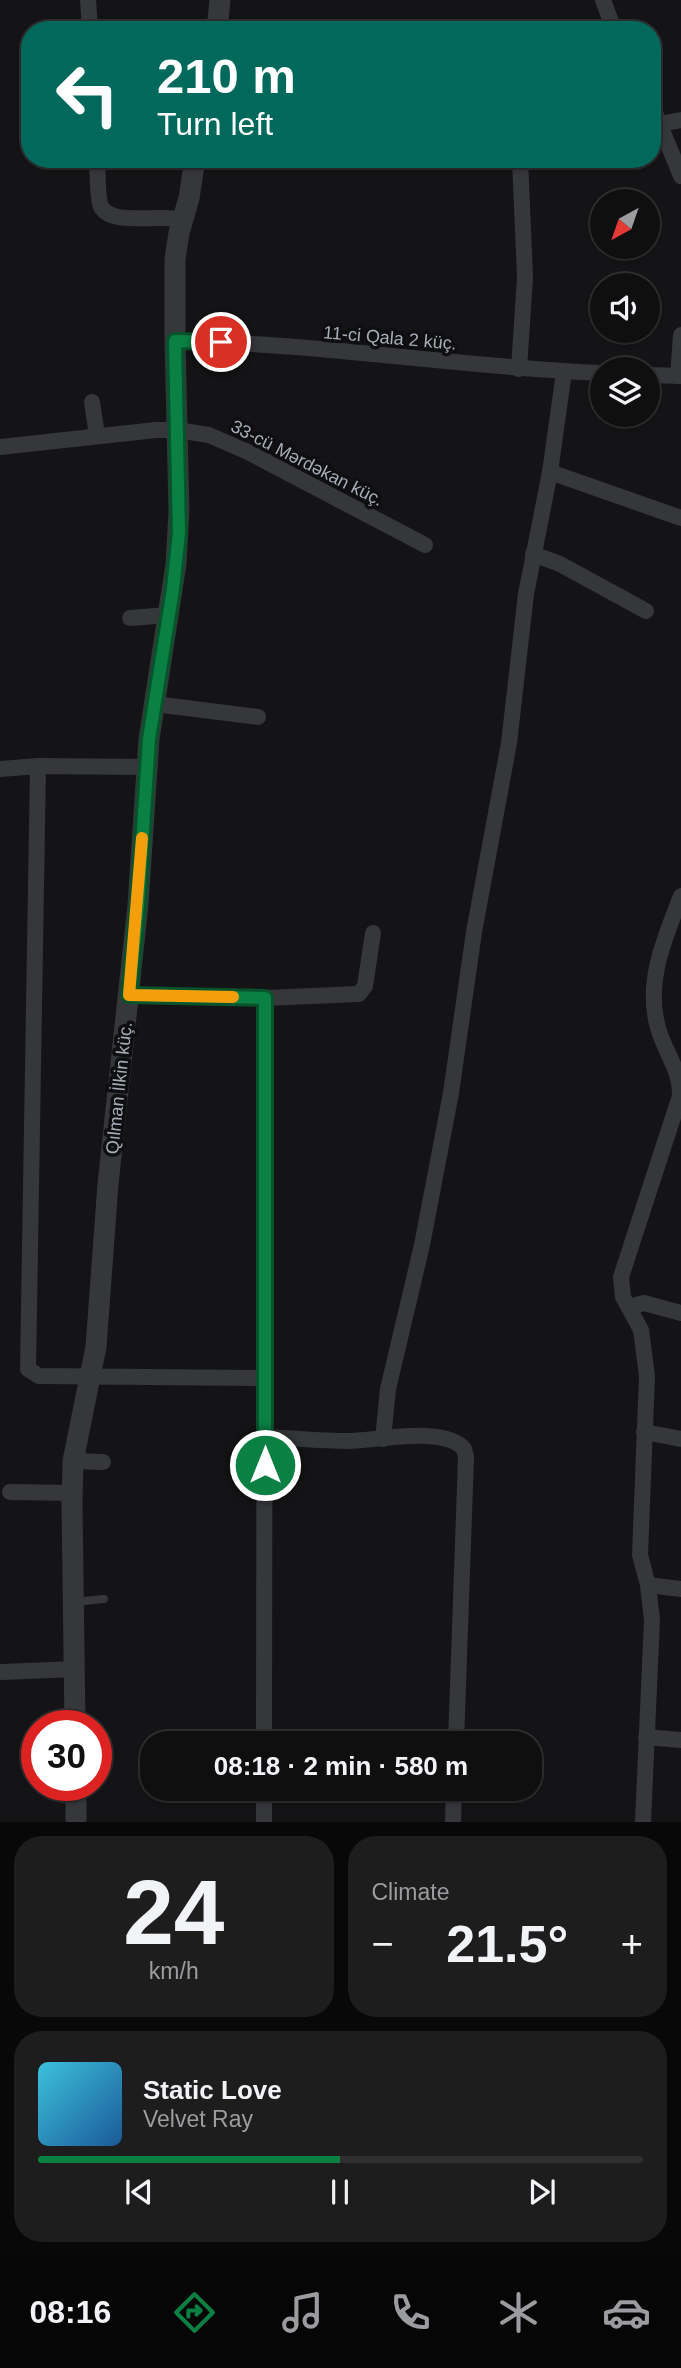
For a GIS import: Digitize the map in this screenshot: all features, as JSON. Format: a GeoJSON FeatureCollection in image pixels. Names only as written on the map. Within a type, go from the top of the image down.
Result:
{"type":"FeatureCollection","features":[{"type":"Feature","properties":{"kind":"street"},"geometry":{"type":"LineString","coordinates":[[88,0],[89,21]]}},
{"type":"Feature","properties":{"kind":"street"},"geometry":{"type":"LineString","coordinates":[[218,21],[220,0]]}},
{"type":"Feature","properties":{"kind":"street"},"geometry":{"type":"LineString","coordinates":[[603,0],[611,21]]}},
{"type":"Feature","properties":{"kind":"street"},"geometry":{"type":"LineString","coordinates":[[661,124],[681,120]]}},
{"type":"Feature","properties":{"kind":"street"},"geometry":{"type":"LineString","coordinates":[[661,126],[681,176]]}},
{"type":"Feature","properties":{"kind":"street"},"geometry":{"type":"LineString","coordinates":[[98,168],[100,202],[109,215],[118,218],[161,216],[183,220]]}},
{"type":"Feature","properties":{"kind":"street","name":"Qılman İlkin küç."},"geometry":{"type":"LineString","coordinates":[[75,1710],[72,1493],[74,1461],[96,1347],[108,1184],[138,905],[146,766],[179,533],[175,260],[194,168]]}},
{"type":"Feature","properties":{"kind":"street"},"geometry":{"type":"LineString","coordinates":[[519,369],[525,277],[520,168]]}},
{"type":"Feature","properties":{"kind":"street"},"geometry":{"type":"LineString","coordinates":[[660,375],[680,376],[681,335]]}},
{"type":"Feature","properties":{"kind":"street","name":"11-ci Qala 2 küç."},"geometry":{"type":"LineString","coordinates":[[175,341],[238,343],[519,369],[590,373]]}},
{"type":"Feature","properties":{"kind":"street"},"geometry":{"type":"LineString","coordinates":[[383,1439],[388,1389],[422,1245],[451,1093],[474,932],[509,743],[533,554],[550,472],[564,372]]}},
{"type":"Feature","properties":{"kind":"street"},"geometry":{"type":"LineString","coordinates":[[92,401],[97,435]]}},
{"type":"Feature","properties":{"kind":"street","name":"33-cü Mərdəkan küç."},"geometry":{"type":"LineString","coordinates":[[0,447],[97,435],[177,430],[209,435],[248,452],[425,545]]}},
{"type":"Feature","properties":{"kind":"street"},"geometry":{"type":"LineString","coordinates":[[550,472],[681,518]]}},
{"type":"Feature","properties":{"kind":"street"},"geometry":{"type":"LineString","coordinates":[[533,554],[559,564],[646,611]]}},
{"type":"Feature","properties":{"kind":"street"},"geometry":{"type":"LineString","coordinates":[[130,618],[169,615]]}},
{"type":"Feature","properties":{"kind":"street"},"geometry":{"type":"LineString","coordinates":[[155,704],[258,718]]}},
{"type":"Feature","properties":{"kind":"street"},"geometry":{"type":"LineString","coordinates":[[0,769],[38,766],[146,766]]}},
{"type":"Feature","properties":{"kind":"street"},"geometry":{"type":"LineString","coordinates":[[38,766],[27,1364],[32,1374],[39,1376],[264,1378]]}},
{"type":"Feature","properties":{"kind":"street"},"geometry":{"type":"LineString","coordinates":[[643,1822],[652,1620],[648,1585],[640,1555],[646,1357],[642,1330],[623,1297],[621,1277],[678,1105],[681,1078],[658,1030],[652,995],[659,958],[681,896]]}},
{"type":"Feature","properties":{"kind":"street"},"geometry":{"type":"LineString","coordinates":[[129,995],[265,998],[359,994],[365,986],[373,933]]}},
{"type":"Feature","properties":{"kind":"street"},"geometry":{"type":"LineString","coordinates":[[264,1731],[265,998]]}},
{"type":"Feature","properties":{"kind":"street"},"geometry":{"type":"LineString","coordinates":[[629,1307],[644,1303],[681,1312]]}},
{"type":"Feature","properties":{"kind":"street"},"geometry":{"type":"LineString","coordinates":[[644,1432],[681,1439]]}},
{"type":"Feature","properties":{"kind":"street"},"geometry":{"type":"LineString","coordinates":[[265,1437],[346,1441],[437,1437],[455,1441],[464,1449],[466,1471],[456,1731]]}},
{"type":"Feature","properties":{"kind":"street"},"geometry":{"type":"LineString","coordinates":[[74,1461],[103,1462]]}},
{"type":"Feature","properties":{"kind":"street"},"geometry":{"type":"LineString","coordinates":[[10,1492],[72,1493]]}},
{"type":"Feature","properties":{"kind":"street"},"geometry":{"type":"LineString","coordinates":[[648,1585],[681,1589]]}},
{"type":"Feature","properties":{"kind":"street"},"geometry":{"type":"LineString","coordinates":[[2,1672],[75,1669]]}},
{"type":"Feature","properties":{"kind":"street"},"geometry":{"type":"LineString","coordinates":[[646,1737],[681,1740]]}},
{"type":"Feature","properties":{"kind":"street"},"geometry":{"type":"LineString","coordinates":[[76,1801],[76,1822]]}},
{"type":"Feature","properties":{"kind":"street"},"geometry":{"type":"LineString","coordinates":[[264,1801],[264,1822]]}},
{"type":"Feature","properties":{"kind":"street"},"geometry":{"type":"LineString","coordinates":[[453,1822],[454,1801]]}},
{"type":"Feature","properties":{"kind":"lane"},"geometry":{"type":"LineString","coordinates":[[74,1602],[104,1600]]}},
{"type":"Feature","properties":{"kind":"slow traffic"},"geometry":{"type":"LineString","coordinates":[[142,838],[129,995],[233,997]]}},
{"type":"Feature","properties":{"kind":"route"},"geometry":{"type":"LineString","coordinates":[[221,342],[175,341],[179,533],[146,766],[138,905],[129,995],[265,998],[265,1465]]}}]}
